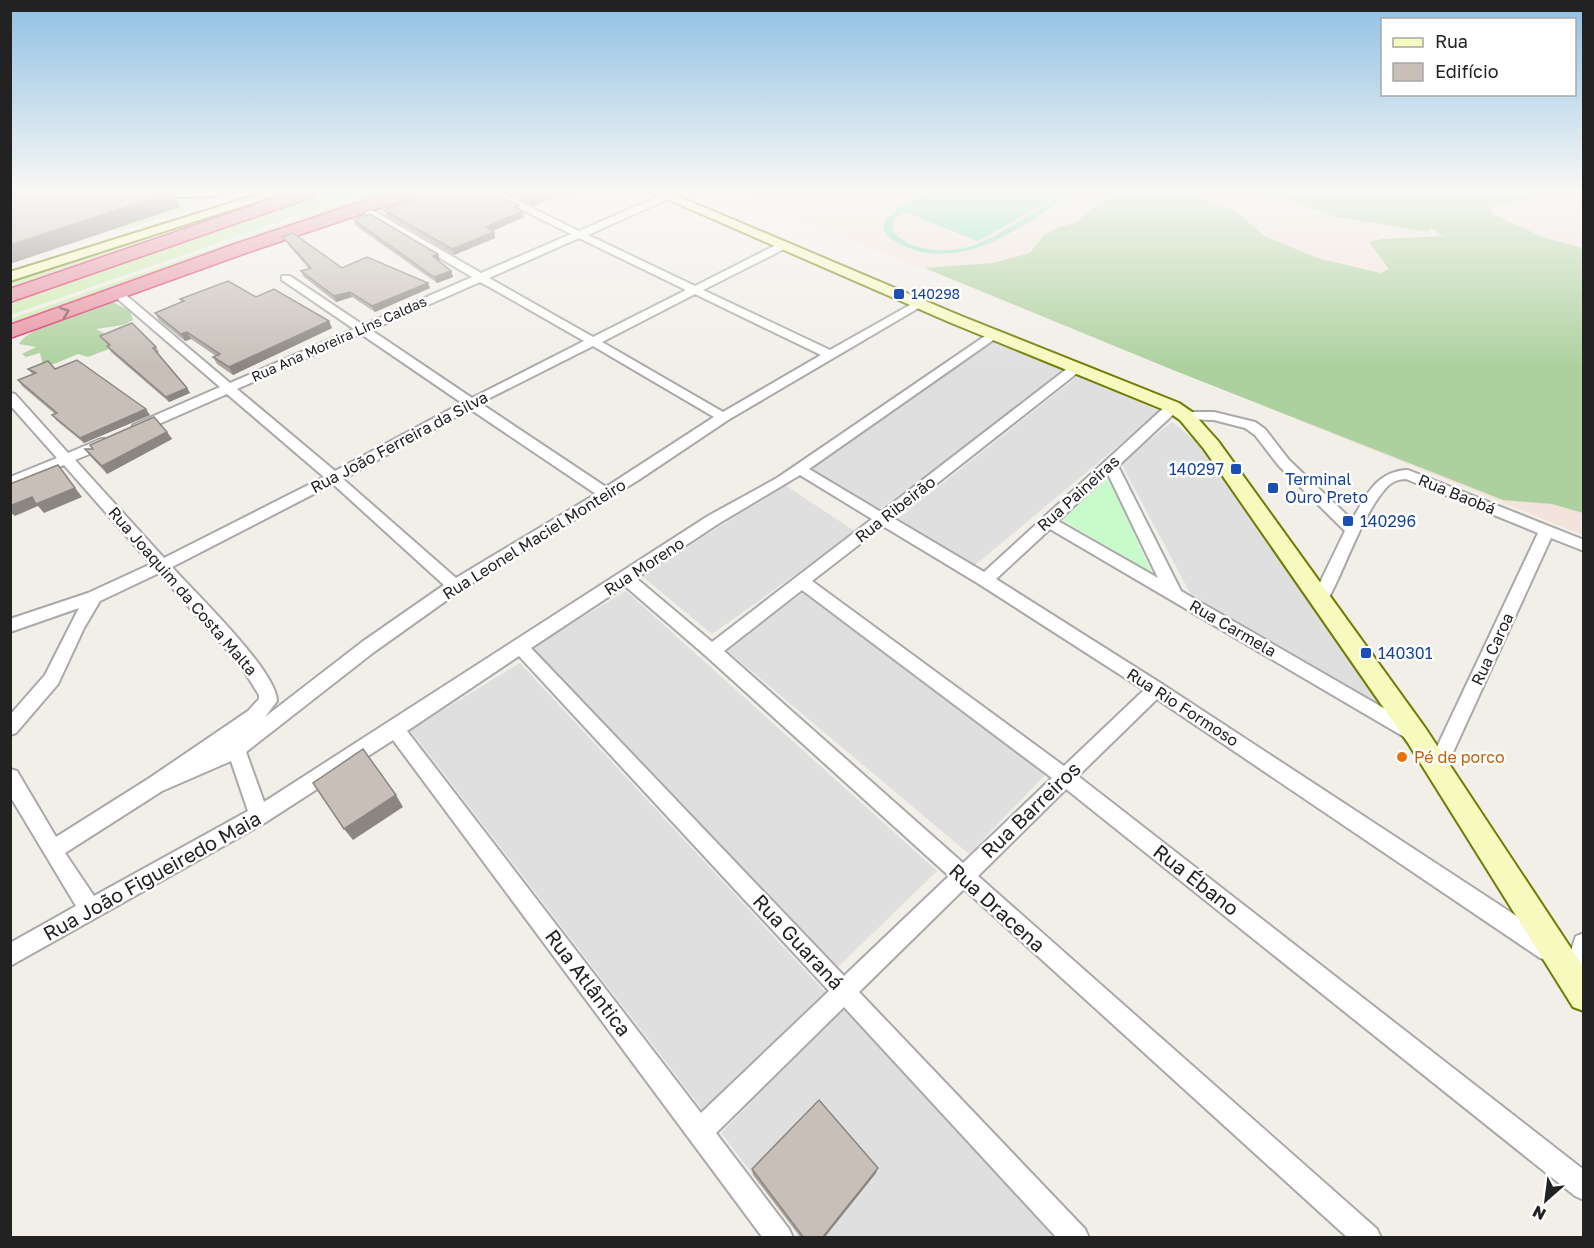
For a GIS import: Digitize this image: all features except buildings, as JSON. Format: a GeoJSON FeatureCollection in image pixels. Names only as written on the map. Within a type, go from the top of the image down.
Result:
{"type":"FeatureCollection","features":[{"type":"Feature","properties":{"kind":"highway"},"geometry":{"type":"LineString","coordinates":[[10,296],[142,250]]}},
{"type":"Feature","properties":{"kind":"highway"},"geometry":{"type":"LineString","coordinates":[[10,332],[240,250]]}},
{"type":"Feature","properties":{"kind":"street"},"geometry":{"type":"LineString","coordinates":[[10,278],[95,250]]}},
{"type":"Feature","properties":{"kind":"street"},"geometry":{"type":"LineString","coordinates":[[431,250],[478,279],[597,342],[723,417]]}},
{"type":"Feature","properties":{"kind":"street","name":"Rua Ana Moreira Lins Caldas"},"geometry":{"type":"LineString","coordinates":[[10,483],[543,250]]}},
{"type":"Feature","properties":{"kind":"street"},"geometry":{"type":"LineString","coordinates":[[612,250],[828,354]]}},
{"type":"Feature","properties":{"kind":"street","name":"Rua João Ferreira da Silva"},"geometry":{"type":"LineString","coordinates":[[10,626],[94,597],[163,565],[334,478],[471,403],[597,342],[774,250]]}},
{"type":"Feature","properties":{"kind":"street"},"geometry":{"type":"LineString","coordinates":[[792,250],[1179,411],[1214,416],[1250,425],[1260,432],[1284,463],[1353,530]]}},
{"type":"Feature","properties":{"kind":"street"},"geometry":{"type":"LineString","coordinates":[[286,278],[606,494]]}},
{"type":"Feature","properties":{"kind":"street"},"geometry":{"type":"LineString","coordinates":[[117,293],[230,387],[455,586]]}},
{"type":"Feature","properties":{"kind":"street","name":"Rua Leonel Maciel Monteiro"},"geometry":{"type":"LineString","coordinates":[[155,785],[197,769],[236,749],[368,647],[455,586],[606,494],[723,417],[828,354],[921,303]]}},
{"type":"Feature","properties":{"kind":"street","name":"Rua Moreno"},"geometry":{"type":"LineString","coordinates":[[292,796],[713,520],[799,470],[995,334]]}},
{"type":"Feature","properties":{"kind":"street","name":"Rua Ribeirão"},"geometry":{"type":"LineString","coordinates":[[712,651],[1077,367]]}},
{"type":"Feature","properties":{"kind":"street","name":"Rua Joaquim da Costa Malta"},"geometry":{"type":"LineString","coordinates":[[10,397],[247,661],[268,694],[268,701],[254,716],[155,785],[53,850]]}},
{"type":"Feature","properties":{"kind":"street"},"geometry":{"type":"LineString","coordinates":[[1179,411],[1211,445],[1417,736],[1583,993]]}},
{"type":"Feature","properties":{"kind":"street","name":"Rua Paineiras"},"geometry":{"type":"LineString","coordinates":[[985,580],[1110,464],[1179,411]]}},
{"type":"Feature","properties":{"kind":"street"},"geometry":{"type":"LineString","coordinates":[[1110,464],[1173,592]]}},
{"type":"Feature","properties":{"kind":"street","name":"Rua Rio Formoso"},"geometry":{"type":"LineString","coordinates":[[799,470],[985,580],[1156,689],[1559,957]]}},
{"type":"Feature","properties":{"kind":"street","name":"Rua Baobá"},"geometry":{"type":"LineString","coordinates":[[1320,599],[1353,530],[1380,485],[1386,479],[1400,474],[1408,474],[1584,546]]}},
{"type":"Feature","properties":{"kind":"street","name":"Rua Carmela"},"geometry":{"type":"LineString","coordinates":[[1047,521],[1173,592],[1417,736]]}},
{"type":"Feature","properties":{"kind":"street","name":"Rua Caroa"},"geometry":{"type":"LineString","coordinates":[[1437,766],[1547,531]]}},
{"type":"Feature","properties":{"kind":"street","name":"Rua Dracena"},"geometry":{"type":"LineString","coordinates":[[626,578],[712,651],[1368,1238]]}},
{"type":"Feature","properties":{"kind":"street","name":"Rua Ébano"},"geometry":{"type":"LineString","coordinates":[[802,582],[1065,777],[1584,1187]]}},
{"type":"Feature","properties":{"kind":"street"},"geometry":{"type":"LineString","coordinates":[[10,728],[52,679],[76,627],[94,597]]}},
{"type":"Feature","properties":{"kind":"street","name":"Rua Guaraná"},"geometry":{"type":"LineString","coordinates":[[520,647],[1076,1238]]}},
{"type":"Feature","properties":{"kind":"street","name":"Rua Barreiros"},"geometry":{"type":"LineString","coordinates":[[700,1131],[1156,689]]}},
{"type":"Feature","properties":{"kind":"street","name":"Rua Atlântica"},"geometry":{"type":"LineString","coordinates":[[395,729],[780,1238]]}},
{"type":"Feature","properties":{"kind":"street"},"geometry":{"type":"LineString","coordinates":[[236,749],[260,816]]}},
{"type":"Feature","properties":{"kind":"street"},"geometry":{"type":"LineString","coordinates":[[10,777],[90,908]]}},
{"type":"Feature","properties":{"kind":"street","name":"Rua João Figueiredo Maia"},"geometry":{"type":"LineString","coordinates":[[10,955],[292,796]]}},
{"type":"Feature","properties":{"kind":"street"},"geometry":{"type":"LineString","coordinates":[[1583,993],[1580,954],[1584,944]]}},
{"type":"Feature","properties":{"kind":"shaded area"},"geometry":{"type":"Polygon","coordinates":[[[877,250],[1583,250],[1583,535],[877,250]]]}},
{"type":"Feature","properties":{"kind":"shaded area"},"geometry":{"type":"Polygon","coordinates":[[[996,339],[1070,371],[878,510],[808,469],[996,339]]]}},
{"type":"Feature","properties":{"kind":"shaded area"},"geometry":{"type":"Polygon","coordinates":[[[1079,375],[1160,411],[974,566],[895,521],[1079,375]]]}},
{"type":"Feature","properties":{"kind":"shaded area"},"geometry":{"type":"Polygon","coordinates":[[[1172,422],[1204,448],[1299,588],[1391,712],[1190,593],[1121,463],[1172,422]]]}},
{"type":"Feature","properties":{"kind":"shaded area"},"geometry":{"type":"Polygon","coordinates":[[[785,485],[856,532],[712,634],[642,576],[785,485]]]}},
{"type":"Feature","properties":{"kind":"shaded area"},"geometry":{"type":"Polygon","coordinates":[[[626,591],[937,871],[836,969],[531,648],[626,591]]]}},
{"type":"Feature","properties":{"kind":"shaded area"},"geometry":{"type":"Polygon","coordinates":[[[804,592],[1047,773],[969,854],[724,648],[804,592]]]}},
{"type":"Feature","properties":{"kind":"shaded area"},"geometry":{"type":"Polygon","coordinates":[[[520,663],[827,994],[705,1113],[410,730],[520,663]]]}},
{"type":"Feature","properties":{"kind":"shaded area"},"geometry":{"type":"Polygon","coordinates":[[[844,1004],[1060,1237],[801,1237],[721,1133],[844,1004]]]}},
{"type":"Feature","properties":{"kind":"green space"},"geometry":{"type":"Polygon","coordinates":[[[99,250],[141,250],[11,296],[11,278],[99,250]]]}},
{"type":"Feature","properties":{"kind":"green space"},"geometry":{"type":"Polygon","coordinates":[[[157,250],[197,250],[11,315],[10,300],[157,250]]]}},
{"type":"Feature","properties":{"kind":"green space"},"geometry":{"type":"Polygon","coordinates":[[[208,250],[235,250],[11,328],[10,319],[208,250]]]}},
{"type":"Feature","properties":{"kind":"green space"},"geometry":{"type":"Polygon","coordinates":[[[918,250],[968,250],[956,253],[935,254],[918,250]]]}},
{"type":"Feature","properties":{"kind":"green space"},"geometry":{"type":"Polygon","coordinates":[[[1032,250],[1298,250],[1317,258],[1380,273],[1389,269],[1375,250],[1583,250],[1583,513],[1552,504],[1503,500],[1173,370],[925,268],[993,263],[1030,253],[1032,250]]]}},
{"type":"Feature","properties":{"kind":"green space"},"geometry":{"type":"Polygon","coordinates":[[[113,302],[130,311],[133,320],[123,325],[96,329],[106,334],[103,341],[109,349],[88,357],[78,354],[54,364],[43,365],[40,353],[26,357],[22,354],[36,347],[19,344],[35,330],[62,318],[113,302]]]}},
{"type":"Feature","properties":{"kind":"green space"},"geometry":{"type":"Polygon","coordinates":[[[1109,478],[1152,574],[1061,519],[1109,478]]]}},
{"type":"Feature","properties":{"kind":"place","name":"140298"},"geometry":{"type":"Point","coordinates":[899,294]}},
{"type":"Feature","properties":{"kind":"place","name":"140297"},"geometry":{"type":"Point","coordinates":[1236,469]}},
{"type":"Feature","properties":{"kind":"place","name":"Terminal Ouro Preto"},"geometry":{"type":"Point","coordinates":[1273,488]}},
{"type":"Feature","properties":{"kind":"place","name":"140296"},"geometry":{"type":"Point","coordinates":[1348,521]}},
{"type":"Feature","properties":{"kind":"place","name":"140301"},"geometry":{"type":"Point","coordinates":[1366,653]}},
{"type":"Feature","properties":{"kind":"place","name":"Pé de porco"},"geometry":{"type":"Point","coordinates":[1402,757]}}]}
